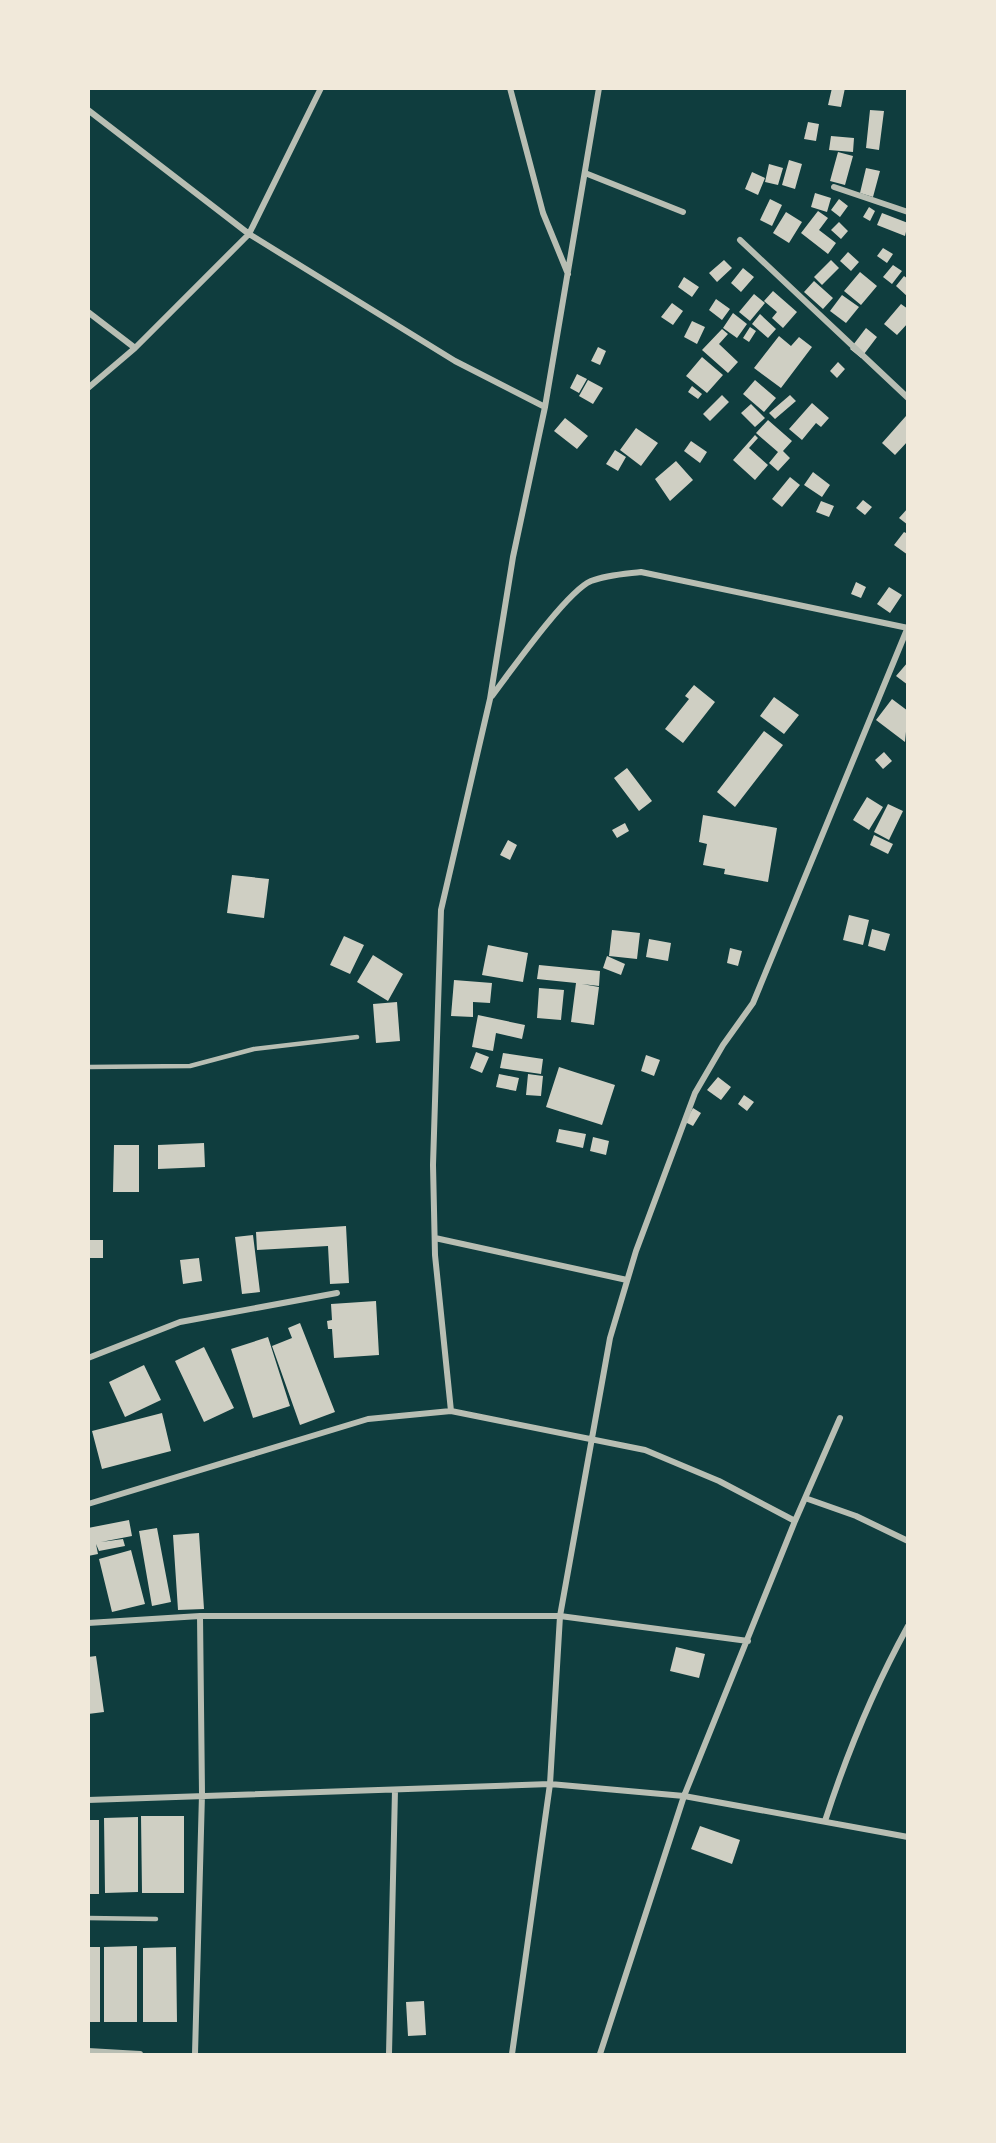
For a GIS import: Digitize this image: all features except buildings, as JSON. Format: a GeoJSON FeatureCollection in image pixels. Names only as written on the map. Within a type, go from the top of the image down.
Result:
{"type":"FeatureCollection","features":[{"type":"Feature","properties":{"kind":"street"},"geometry":{"type":"LineString","coordinates":[[88,388],[135,348],[249,234],[321,88]]}},
{"type":"Feature","properties":{"kind":"street"},"geometry":{"type":"LineString","coordinates":[[510,88],[543,213],[569,274]]}},
{"type":"Feature","properties":{"kind":"street"},"geometry":{"type":"LineString","coordinates":[[451,1411],[435,1238],[433,1165],[441,910],[490,699],[513,557],[545,407],[600,88]]}},
{"type":"Feature","properties":{"kind":"street"},"geometry":{"type":"LineString","coordinates":[[88,110],[249,234],[455,361],[545,407]]}},
{"type":"Feature","properties":{"kind":"street"},"geometry":{"type":"LineString","coordinates":[[585,173],[683,212]]}},
{"type":"Feature","properties":{"kind":"street"},"geometry":{"type":"LineString","coordinates":[[834,187],[908,212]]}},
{"type":"Feature","properties":{"kind":"street"},"geometry":{"type":"LineString","coordinates":[[740,240],[908,398]]}},
{"type":"Feature","properties":{"kind":"street"},"geometry":{"type":"LineString","coordinates":[[88,312],[135,348]]}},
{"type":"Feature","properties":{"kind":"street"},"geometry":{"type":"LineString","coordinates":[[490,699],[561,608],[589,582],[614,576],[642,572],[907,628],[753,1003],[723,1045],[695,1094],[627,1280],[610,1338],[560,1616],[550,1784],[512,2055]]}},
{"type":"Feature","properties":{"kind":"street"},"geometry":{"type":"LineString","coordinates":[[435,1238],[627,1280]]}},
{"type":"Feature","properties":{"kind":"street"},"geometry":{"type":"LineString","coordinates":[[88,1358],[180,1322],[337,1293]]}},
{"type":"Feature","properties":{"kind":"street"},"geometry":{"type":"LineString","coordinates":[[88,1504],[368,1419],[451,1411],[645,1449],[719,1481],[795,1521]]}},
{"type":"Feature","properties":{"kind":"street"},"geometry":{"type":"LineString","coordinates":[[600,2055],[684,1796],[795,1521],[840,1418]]}},
{"type":"Feature","properties":{"kind":"street"},"geometry":{"type":"LineString","coordinates":[[805,1498],[856,1516],[908,1541]]}},
{"type":"Feature","properties":{"kind":"street"},"geometry":{"type":"LineString","coordinates":[[88,1623],[200,1616],[560,1616],[748,1641]]}},
{"type":"Feature","properties":{"kind":"street"},"geometry":{"type":"LineString","coordinates":[[195,2055],[202,1794],[200,1616]]}},
{"type":"Feature","properties":{"kind":"street"},"geometry":{"type":"LineString","coordinates":[[825,1821],[846,1758],[885,1669],[908,1626]]}},
{"type":"Feature","properties":{"kind":"street"},"geometry":{"type":"LineString","coordinates":[[88,1800],[202,1794],[394,1791],[550,1784],[684,1796],[908,1837]]}},
{"type":"Feature","properties":{"kind":"street"},"geometry":{"type":"LineString","coordinates":[[389,2055],[394,1791]]}},
{"type":"Feature","properties":{"kind":"street"},"geometry":{"type":"LineString","coordinates":[[88,2051],[140,2055]]}},
{"type":"Feature","properties":{"kind":"lane"},"geometry":{"type":"LineString","coordinates":[[88,1067],[190,1066],[255,1049],[357,1037]]}},
{"type":"Feature","properties":{"kind":"lane"},"geometry":{"type":"LineString","coordinates":[[88,1918],[156,1919]]}}]}
